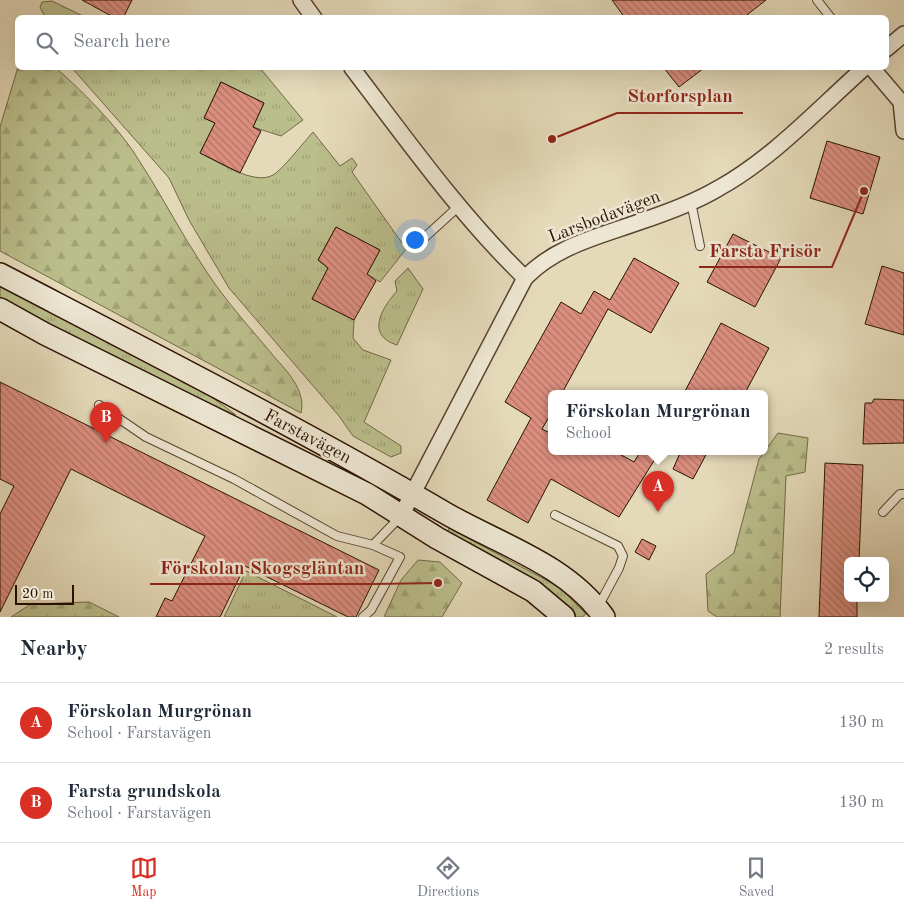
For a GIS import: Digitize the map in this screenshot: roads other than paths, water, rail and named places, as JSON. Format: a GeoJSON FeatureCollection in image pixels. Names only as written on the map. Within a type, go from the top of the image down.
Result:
{"type":"FeatureCollection","features":[{"type":"Feature","properties":{"kind":"street"},"geometry":{"type":"LineString","coordinates":[[301,0],[312,15]]}},
{"type":"Feature","properties":{"kind":"street"},"geometry":{"type":"LineString","coordinates":[[889,46],[904,34]]}},
{"type":"Feature","properties":{"kind":"street"},"geometry":{"type":"LineString","coordinates":[[354,70],[458,206],[499,254],[525,278]]}},
{"type":"Feature","properties":{"kind":"street","name":"Larsbodavägen"},"geometry":{"type":"LineString","coordinates":[[401,516],[525,278],[539,264],[558,252],[594,236],[639,222],[691,202],[720,188],[766,156],[862,70]]}},
{"type":"Feature","properties":{"kind":"street"},"geometry":{"type":"LineString","coordinates":[[874,70],[901,102],[904,131]]}},
{"type":"Feature","properties":{"kind":"street","name":"Farstavägen"},"geometry":{"type":"LineString","coordinates":[[0,274],[564,576],[597,614]]}},
{"type":"Feature","properties":{"kind":"street","name":"Farstavägen"},"geometry":{"type":"LineString","coordinates":[[0,309],[45,334],[367,494],[401,516],[533,590],[564,617]]}},
{"type":"Feature","properties":{"kind":"lane"},"geometry":{"type":"LineString","coordinates":[[817,0],[829,15]]}},
{"type":"Feature","properties":{"kind":"lane"},"geometry":{"type":"LineString","coordinates":[[691,202],[700,246]]}},
{"type":"Feature","properties":{"kind":"lane"},"geometry":{"type":"LineString","coordinates":[[424,238],[458,206]]}},
{"type":"Feature","properties":{"kind":"lane"},"geometry":{"type":"LineString","coordinates":[[100,405],[146,437],[234,479],[337,536],[373,545],[400,557],[371,610],[362,617]]}},
{"type":"Feature","properties":{"kind":"lane"},"geometry":{"type":"LineString","coordinates":[[883,512],[900,494],[904,494]]}},
{"type":"Feature","properties":{"kind":"lane"},"geometry":{"type":"LineString","coordinates":[[556,515],[618,546],[623,556],[597,614]]}},
{"type":"Feature","properties":{"kind":"lane"},"geometry":{"type":"LineString","coordinates":[[373,545],[393,527],[401,516]]}},
{"type":"Feature","properties":{"kind":"place","name":"Storforsplan"},"geometry":{"type":"Point","coordinates":[552,139]}},
{"type":"Feature","properties":{"kind":"place","name":"Farsta Frisör"},"geometry":{"type":"Point","coordinates":[864,191]}},
{"type":"Feature","properties":{"kind":"place","name":"Farsta grundskola"},"geometry":{"type":"Point","coordinates":[106,443]}},
{"type":"Feature","properties":{"kind":"place","name":"Förskolan Murgrönan"},"geometry":{"type":"Point","coordinates":[658,512]}},
{"type":"Feature","properties":{"kind":"place","name":"Förskolan Skogsgläntan"},"geometry":{"type":"Point","coordinates":[438,583]}}]}
